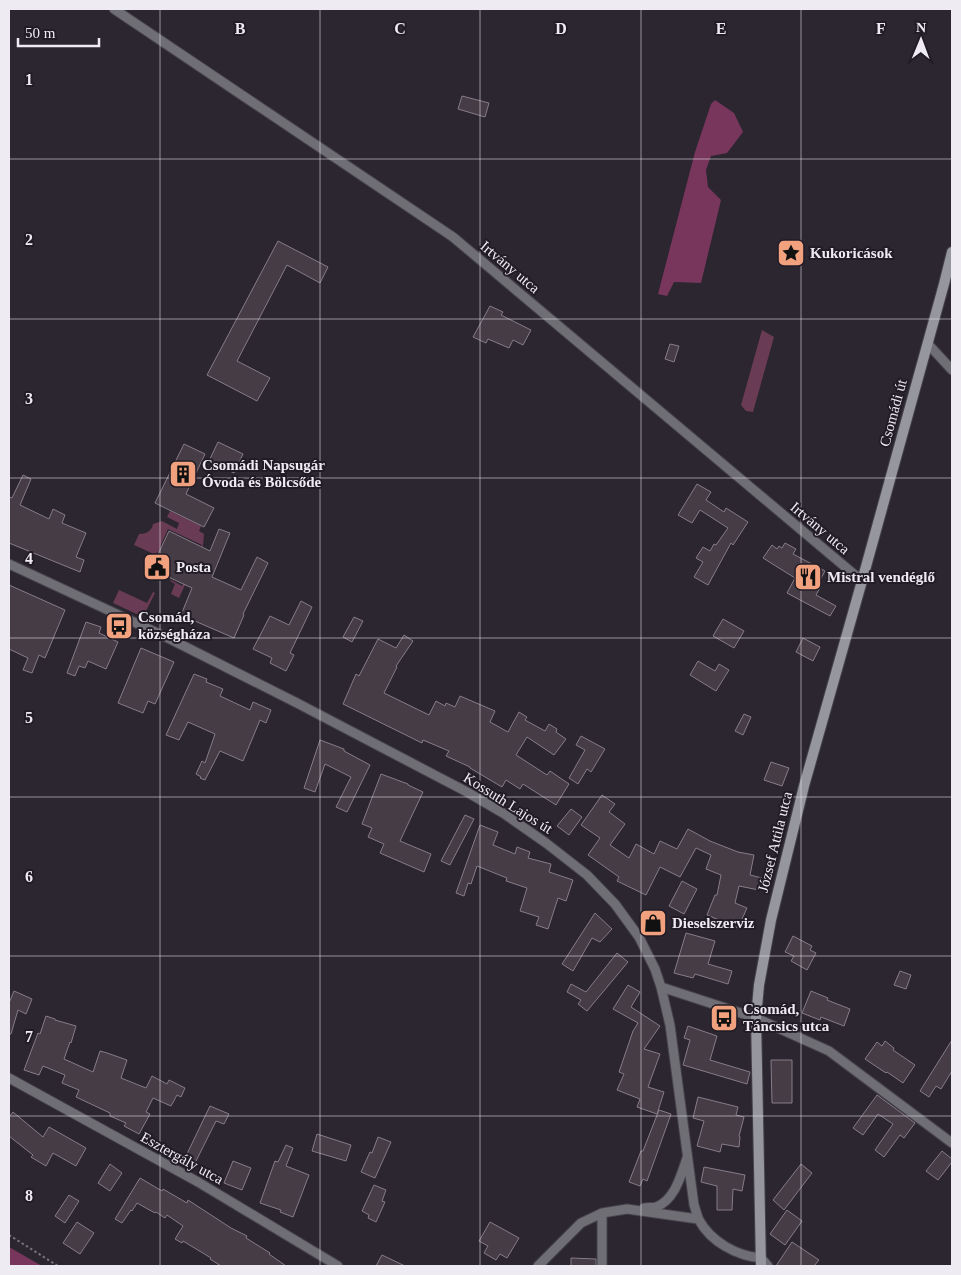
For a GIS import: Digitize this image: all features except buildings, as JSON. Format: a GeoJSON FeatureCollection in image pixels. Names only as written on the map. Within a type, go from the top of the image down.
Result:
{"type":"FeatureCollection","features":[{"type":"Feature","properties":{"kind":"main road","name":"Csomádi út"},"geometry":{"type":"LineString","coordinates":[[862,581],[952,252]]}},
{"type":"Feature","properties":{"kind":"main road","name":"József Attila utca"},"geometry":{"type":"LineString","coordinates":[[763,1263],[756,1018],[759,985],[773,911],[804,786],[862,581]]}},
{"type":"Feature","properties":{"kind":"street","name":"Irtvány utca"},"geometry":{"type":"LineString","coordinates":[[114,9],[453,237],[862,581]]}},
{"type":"Feature","properties":{"kind":"street"},"geometry":{"type":"LineString","coordinates":[[928,344],[952,370]]}},
{"type":"Feature","properties":{"kind":"street","name":"Kossuth Lajos út"},"geometry":{"type":"LineString","coordinates":[[9,564],[166,637],[467,792],[503,813],[546,842],[587,875],[615,904],[639,936],[655,969],[670,1026],[694,1206],[698,1219],[718,1242],[763,1263]]}},
{"type":"Feature","properties":{"kind":"street"},"geometry":{"type":"LineString","coordinates":[[661,988],[756,1018],[829,1051],[952,1143]]}},
{"type":"Feature","properties":{"kind":"street","name":"Esztergály utca"},"geometry":{"type":"LineString","coordinates":[[9,1078],[198,1182],[322,1262],[338,1266]]}},
{"type":"Feature","properties":{"kind":"street"},"geometry":{"type":"LineString","coordinates":[[538,1266],[581,1223],[602,1213],[655,1207],[669,1198],[678,1182],[688,1155]]}},
{"type":"Feature","properties":{"kind":"street"},"geometry":{"type":"LineString","coordinates":[[626,1209],[698,1219]]}},
{"type":"Feature","properties":{"kind":"street"},"geometry":{"type":"LineString","coordinates":[[602,1213],[602,1266]]}},
{"type":"Feature","properties":{"kind":"path"},"geometry":{"type":"LineString","coordinates":[[9,1235],[58,1266]]}},
{"type":"Feature","properties":{"kind":"shaded area"},"geometry":{"type":"Polygon","coordinates":[[[715,100],[734,113],[743,132],[727,153],[711,156],[706,170],[708,187],[721,200],[701,283],[674,282],[667,296],[658,294],[695,152],[711,104],[715,100]]]}},
{"type":"Feature","properties":{"kind":"shaded area"},"geometry":{"type":"Polygon","coordinates":[[[762,330],[774,337],[753,412],[746,411],[741,405],[762,330]]]}},
{"type":"Feature","properties":{"kind":"shaded area"},"geometry":{"type":"Polygon","coordinates":[[[170,511],[201,526],[199,531],[204,534],[203,546],[179,598],[171,594],[175,584],[170,581],[182,586],[202,545],[168,529],[160,547],[177,555],[174,560],[157,552],[156,555],[134,545],[139,534],[148,532],[153,524],[162,521],[177,529],[179,523],[167,517],[170,511]]]}},
{"type":"Feature","properties":{"kind":"shaded area"},"geometry":{"type":"Polygon","coordinates":[[[119,590],[147,603],[153,592],[155,593],[143,617],[113,603],[119,590]]]}},
{"type":"Feature","properties":{"kind":"shaded area"},"geometry":{"type":"Polygon","coordinates":[[[9,1247],[42,1266],[9,1266],[9,1247]]]}},
{"type":"Feature","properties":{"kind":"place","name":"Kukoricások"},"geometry":{"type":"Point","coordinates":[791,253]}},
{"type":"Feature","properties":{"kind":"place","name":"Csomádi Napsugár Óvoda és Bölcsőde"},"geometry":{"type":"Point","coordinates":[183,474]}},
{"type":"Feature","properties":{"kind":"place","name":"Posta"},"geometry":{"type":"Point","coordinates":[157,567]}},
{"type":"Feature","properties":{"kind":"place","name":"Mistral vendéglő"},"geometry":{"type":"Point","coordinates":[808,577]}},
{"type":"Feature","properties":{"kind":"place","name":"Csomád, községháza"},"geometry":{"type":"Point","coordinates":[119,626]}},
{"type":"Feature","properties":{"kind":"place","name":"Dieselszerviz"},"geometry":{"type":"Point","coordinates":[653,923]}},
{"type":"Feature","properties":{"kind":"place","name":"Csomád, Táncsics utca"},"geometry":{"type":"Point","coordinates":[724,1018]}}]}
